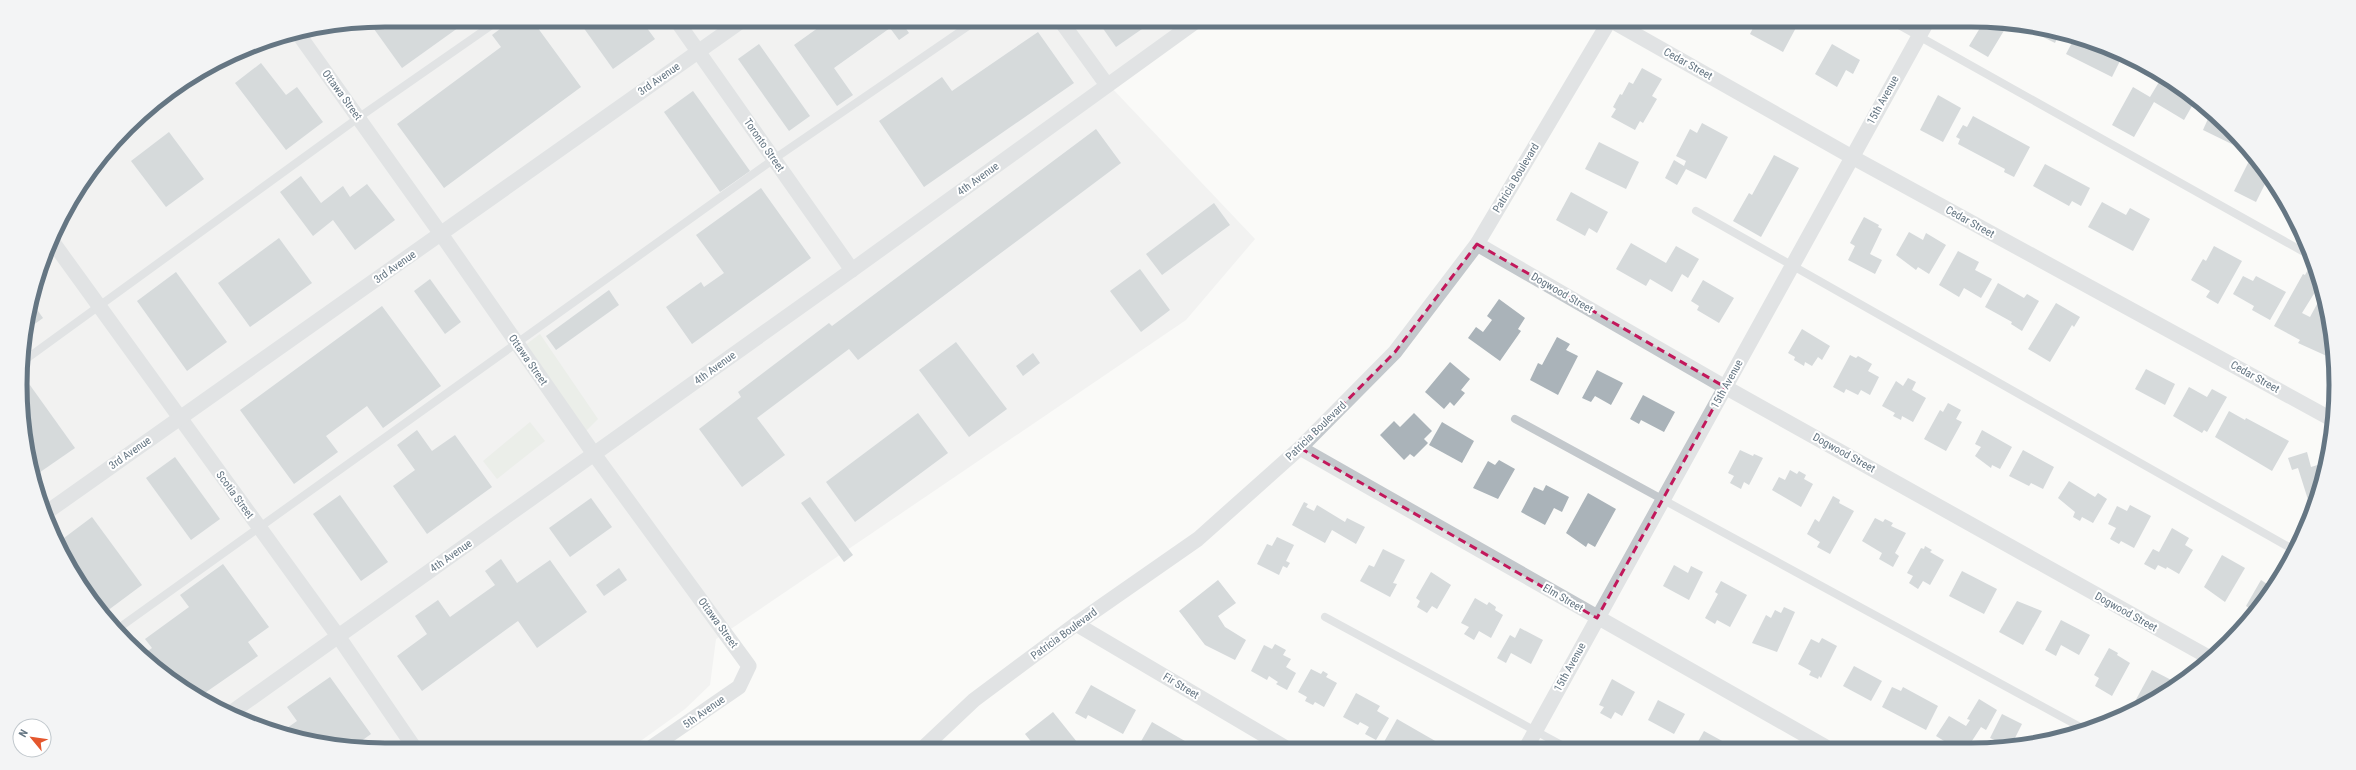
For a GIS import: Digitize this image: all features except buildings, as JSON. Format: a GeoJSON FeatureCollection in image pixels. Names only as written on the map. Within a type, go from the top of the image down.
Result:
{"type":"FeatureCollection","features":[{"type":"Feature","properties":{"kind":"street","name":"Toronto Street"},"geometry":{"type":"LineString","coordinates":[[681,27],[852,270]]}},
{"type":"Feature","properties":{"kind":"street","name":"3rd Avenue"},"geometry":{"type":"LineString","coordinates":[[50,510],[732,27]]}},
{"type":"Feature","properties":{"kind":"street"},"geometry":{"type":"LineString","coordinates":[[1065,27],[1107,85]]}},
{"type":"Feature","properties":{"kind":"street","name":"4th Avenue"},"geometry":{"type":"LineString","coordinates":[[235,710],[852,270],[1188,27]]}},
{"type":"Feature","properties":{"kind":"street","name":"Patricia Boulevard"},"geometry":{"type":"LineString","coordinates":[[928,743],[974,700],[1076,624],[1198,539],[1300,448],[1395,352],[1477,244],[1606,27]]}},
{"type":"Feature","properties":{"kind":"street","name":"Cedar Street"},"geometry":{"type":"LineString","coordinates":[[1622,27],[1852,157],[2327,417]]}},
{"type":"Feature","properties":{"kind":"street","name":"15th Avenue"},"geometry":{"type":"LineString","coordinates":[[1529,743],[1924,27]]}},
{"type":"Feature","properties":{"kind":"street","name":"Ottawa Street"},"geometry":{"type":"LineString","coordinates":[[301,37],[441,234],[594,454],[749,666],[739,687]]}},
{"type":"Feature","properties":{"kind":"street","name":"Dogwood Street"},"geometry":{"type":"LineString","coordinates":[[1477,244],[1725,387],[2205,655]]}},
{"type":"Feature","properties":{"kind":"street","name":"Scotia Street"},"geometry":{"type":"LineString","coordinates":[[55,245],[338,636],[408,743]]}},
{"type":"Feature","properties":{"kind":"street","name":"Elm Street"},"geometry":{"type":"LineString","coordinates":[[1300,448],[1819,743]]}},
{"type":"Feature","properties":{"kind":"street","name":"Fir Street"},"geometry":{"type":"LineString","coordinates":[[1076,624],[1278,743]]}},
{"type":"Feature","properties":{"kind":"street","name":"5th Avenue"},"geometry":{"type":"LineString","coordinates":[[659,743],[739,687]]}},
{"type":"Feature","properties":{"kind":"lane"},"geometry":{"type":"LineString","coordinates":[[28,357],[358,118],[489,27]]}},
{"type":"Feature","properties":{"kind":"lane"},"geometry":{"type":"LineString","coordinates":[[121,626],[774,158],[967,27]]}},
{"type":"Feature","properties":{"kind":"lane"},"geometry":{"type":"LineString","coordinates":[[1903,27],[2303,251]]}},
{"type":"Feature","properties":{"kind":"lane"},"geometry":{"type":"LineString","coordinates":[[1696,211],[1792,264],[2290,548]]}},
{"type":"Feature","properties":{"kind":"lane"},"geometry":{"type":"LineString","coordinates":[[1515,419],[2079,726]]}},
{"type":"Feature","properties":{"kind":"lane"},"geometry":{"type":"LineString","coordinates":[[1325,617],[1558,743]]}},
{"type":"Feature","properties":{"kind":"highlighted area"},"geometry":{"type":"Polygon","coordinates":[[[1477,244],[1725,387],[1597,618],[1300,448],[1395,352],[1477,244]]]}},
{"type":"Feature","properties":{"kind":"shaded area"},"geometry":{"type":"Polygon","coordinates":[[[385,27],[1189,27],[1108,84],[1255,239],[1186,320],[716,639],[710,685],[685,709],[638,743],[385,743],[338,740],[292,731],[248,716],[186,683],[149,654],[116,621],[101,603],[75,564],[54,522],[46,500],[39,478],[30,432],[27,385],[28,362],[30,338],[39,292],[54,248],[64,227],[87,186],[101,167],[132,132],[149,116],[186,87],[206,75],[248,54],[270,46],[292,39],[338,30],[385,27]]]}},
{"type":"Feature","properties":{"kind":"shaded area"},"geometry":{"type":"Polygon","coordinates":[[[540,334],[598,419],[586,431],[524,346],[540,334]]]}},
{"type":"Feature","properties":{"kind":"shaded area"},"geometry":{"type":"Polygon","coordinates":[[[530,422],[545,441],[497,479],[483,461],[530,422]]]}}]}
